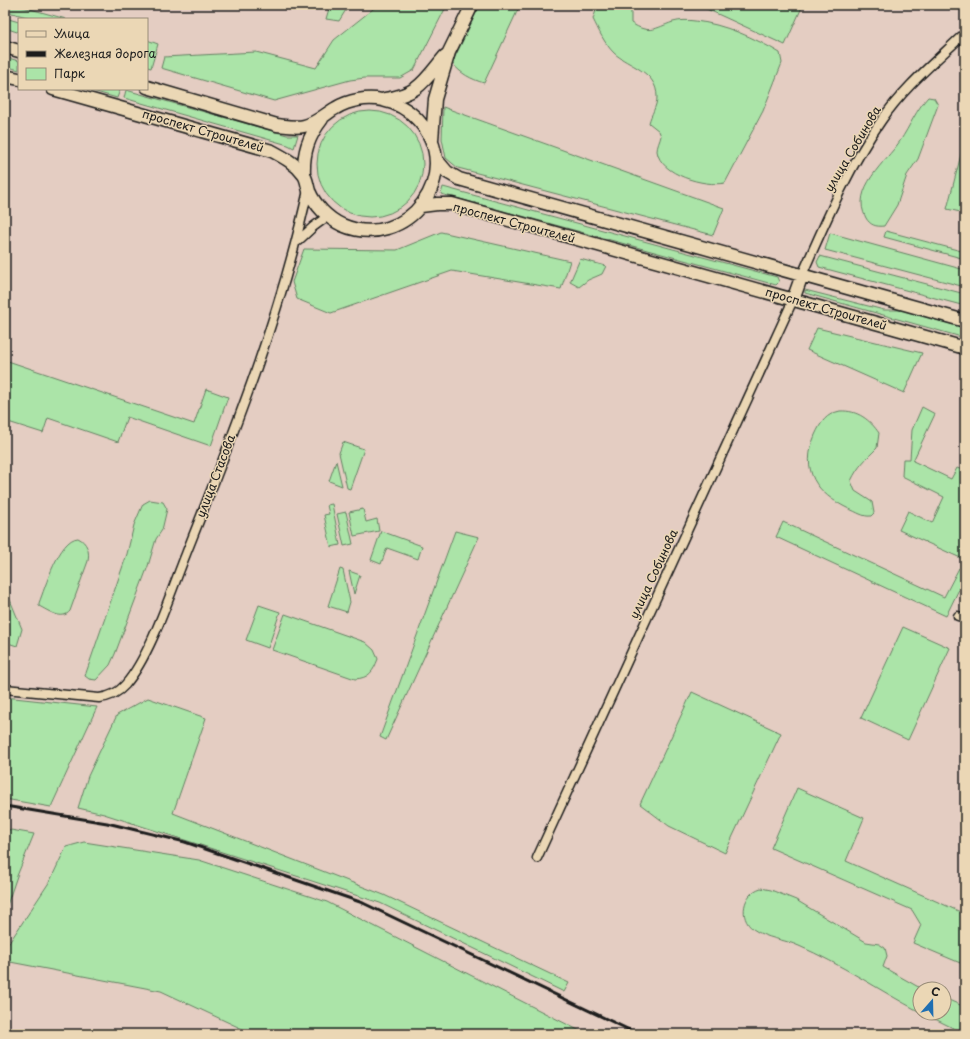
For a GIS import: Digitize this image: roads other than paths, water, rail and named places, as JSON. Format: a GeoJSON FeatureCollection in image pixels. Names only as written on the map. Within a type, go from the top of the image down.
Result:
{"type":"FeatureCollection","features":[{"type":"Feature","properties":{"kind":"main road"},"geometry":{"type":"LineString","coordinates":[[432,143],[435,98],[449,52],[472,5]]}},
{"type":"Feature","properties":{"kind":"main road"},"geometry":{"type":"LineString","coordinates":[[5,47],[18,51]]}},
{"type":"Feature","properties":{"kind":"main road"},"geometry":{"type":"LineString","coordinates":[[148,87],[277,125],[304,126],[322,118],[335,108],[350,102],[366,99],[382,100],[397,98],[418,89],[449,52]]}},
{"type":"Feature","properties":{"kind":"main road"},"geometry":{"type":"LineString","coordinates":[[5,76],[18,80]]}},
{"type":"Feature","properties":{"kind":"main road","name":"проспект Строителей"},"geometry":{"type":"LineString","coordinates":[[57,90],[272,151],[286,158],[304,175]]}},
{"type":"Feature","properties":{"kind":"main road"},"geometry":{"type":"LineString","coordinates":[[322,118],[313,130],[307,144],[304,160],[304,175],[308,190],[317,204],[328,216],[341,224],[355,229],[370,231],[385,229],[399,224],[412,216],[421,206],[434,183],[436,159],[432,143],[424,127],[412,114],[397,104],[382,100]]}},
{"type":"Feature","properties":{"kind":"main road"},"geometry":{"type":"LineString","coordinates":[[436,159],[448,172],[459,179],[965,320]]}},
{"type":"Feature","properties":{"kind":"main road","name":"проспект Строителей"},"geometry":{"type":"LineString","coordinates":[[421,206],[452,204],[965,348]]}},
{"type":"Feature","properties":{"kind":"main road"},"geometry":{"type":"LineString","coordinates":[[793,300],[802,275]]}},
{"type":"Feature","properties":{"kind":"street","name":"улица Собинова"},"geometry":{"type":"LineString","coordinates":[[802,275],[820,232],[848,177],[881,120],[912,83],[965,33]]}},
{"type":"Feature","properties":{"kind":"street","name":"улица Стасова"},"geometry":{"type":"LineString","coordinates":[[5,689],[99,698],[109,697],[124,686],[136,670],[160,619],[242,410],[297,242],[308,190]]}},
{"type":"Feature","properties":{"kind":"street","name":"улица Стасова"},"geometry":{"type":"LineString","coordinates":[[297,242],[313,226],[328,216]]}},
{"type":"Feature","properties":{"kind":"street","name":"улица Собинова"},"geometry":{"type":"LineString","coordinates":[[537,858],[793,300]]}},
{"type":"Feature","properties":{"kind":"railway"},"geometry":{"type":"LineString","coordinates":[[5,806],[107,823],[185,842],[363,903],[638,1034]]}}]}
